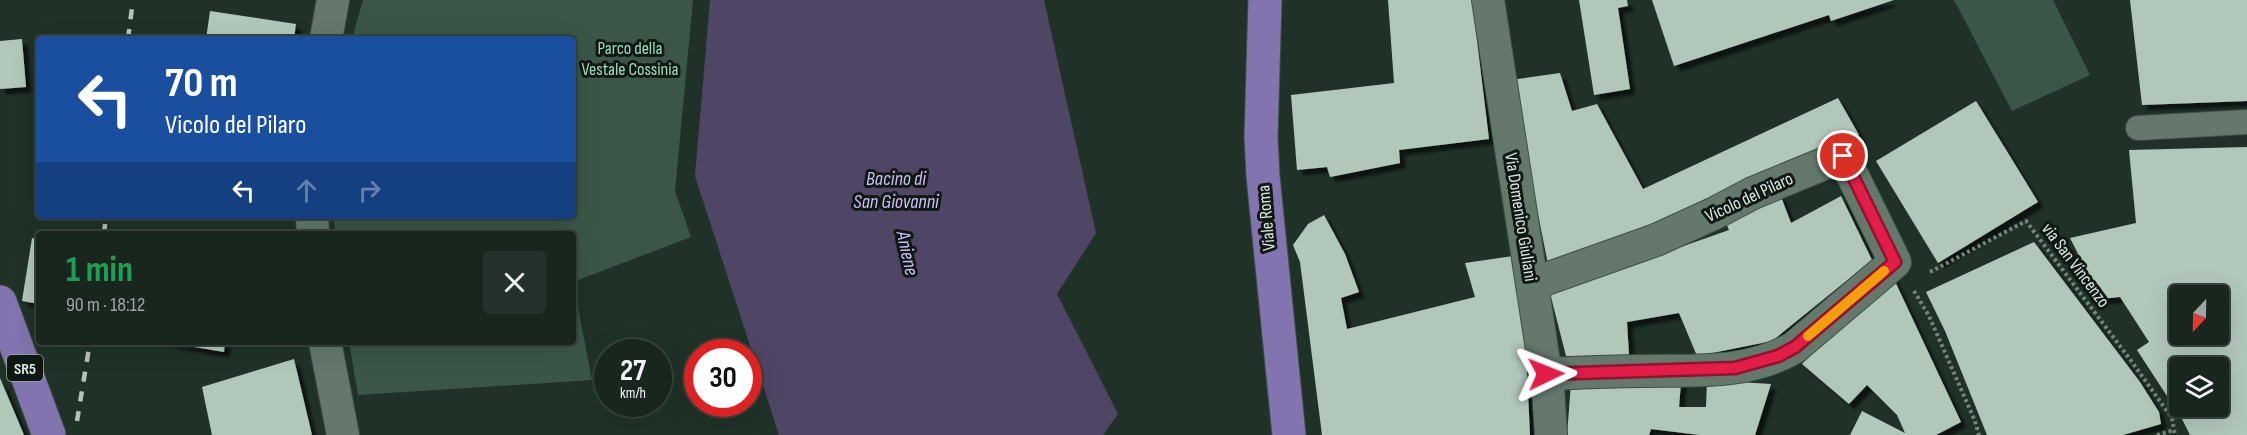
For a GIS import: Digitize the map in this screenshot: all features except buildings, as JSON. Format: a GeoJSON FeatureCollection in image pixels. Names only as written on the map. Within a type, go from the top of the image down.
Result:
{"type":"FeatureCollection","features":[{"type":"Feature","properties":{"kind":"main road","name":"Viale Roma"},"geometry":{"type":"LineString","coordinates":[[1265,0],[1261,137],[1263,176],[1289,435]]}},
{"type":"Feature","properties":{"kind":"main road","name":"SR5"},"geometry":{"type":"LineString","coordinates":[[0,302],[49,435]]}},
{"type":"Feature","properties":{"kind":"street"},"geometry":{"type":"LineString","coordinates":[[327,36],[333,0]]}},
{"type":"Feature","properties":{"kind":"street","name":"Via Domenico Giuliani"},"geometry":{"type":"LineString","coordinates":[[1488,0],[1546,374],[1551,435]]}},
{"type":"Feature","properties":{"kind":"street"},"geometry":{"type":"LineString","coordinates":[[2138,128],[2247,122]]}},
{"type":"Feature","properties":{"kind":"street","name":"Vicolo del Pilaro"},"geometry":{"type":"LineString","coordinates":[[1532,284],[1656,240],[1753,193],[1843,156],[1902,272]]}},
{"type":"Feature","properties":{"kind":"street"},"geometry":{"type":"LineString","coordinates":[[1546,374],[1721,369],[1758,363],[1795,347],[1902,272]]}},
{"type":"Feature","properties":{"kind":"street"},"geometry":{"type":"LineString","coordinates":[[327,345],[344,435]]}},
{"type":"Feature","properties":{"kind":"path","name":"via San Vincenzo"},"geometry":{"type":"LineString","coordinates":[[1902,272],[2026,220],[2172,418],[2175,433]]}},
{"type":"Feature","properties":{"kind":"path"},"geometry":{"type":"LineString","coordinates":[[1902,272],[1929,316],[1979,435]]}},
{"type":"Feature","properties":{"kind":"path"},"geometry":{"type":"LineString","coordinates":[[2157,435],[2175,433]]}},
{"type":"Feature","properties":{"kind":"green space","name":"Parco della Vestale Cossinia"},"geometry":{"type":"Polygon","coordinates":[[[363,0],[693,0],[675,191],[691,237],[576,281],[576,231],[335,231],[334,219],[576,219],[576,36],[353,36],[363,0]]]}},
{"type":"Feature","properties":{"kind":"green space"},"geometry":{"type":"Polygon","coordinates":[[[1954,0],[2053,0],[2090,75],[2012,111],[1954,0]]]}},
{"type":"Feature","properties":{"kind":"green space"},"geometry":{"type":"Polygon","coordinates":[[[576,297],[592,380],[358,395],[350,345],[576,345],[576,297]]]}},
{"type":"Feature","properties":{"kind":"water","name":"Bacino di San Giovanni"},"geometry":{"type":"Polygon","coordinates":[[[710,0],[1044,0],[1096,233],[1057,294],[1118,414],[1103,435],[779,435],[762,383],[762,339],[748,339],[695,176],[710,0]]]}},
{"type":"Feature","properties":{"kind":"railway"},"geometry":{"type":"LineString","coordinates":[[128,36],[133,0]]}},
{"type":"Feature","properties":{"kind":"railway"},"geometry":{"type":"LineString","coordinates":[[104,231],[106,219]]}},
{"type":"Feature","properties":{"kind":"railway"},"geometry":{"type":"LineString","coordinates":[[77,421],[90,345]]}},
{"type":"Feature","properties":{"kind":"slow traffic"},"geometry":{"type":"LineString","coordinates":[[1808,336],[1884,271]]}},
{"type":"Feature","properties":{"kind":"route"},"geometry":{"type":"LineString","coordinates":[[1546,374],[1735,368],[1758,363],[1795,347],[1895,262],[1843,156]]}},
{"type":"Feature","properties":{"kind":"water label","name":"Aniene"},"geometry":{"type":"Point","coordinates":[908,253]}}]}
